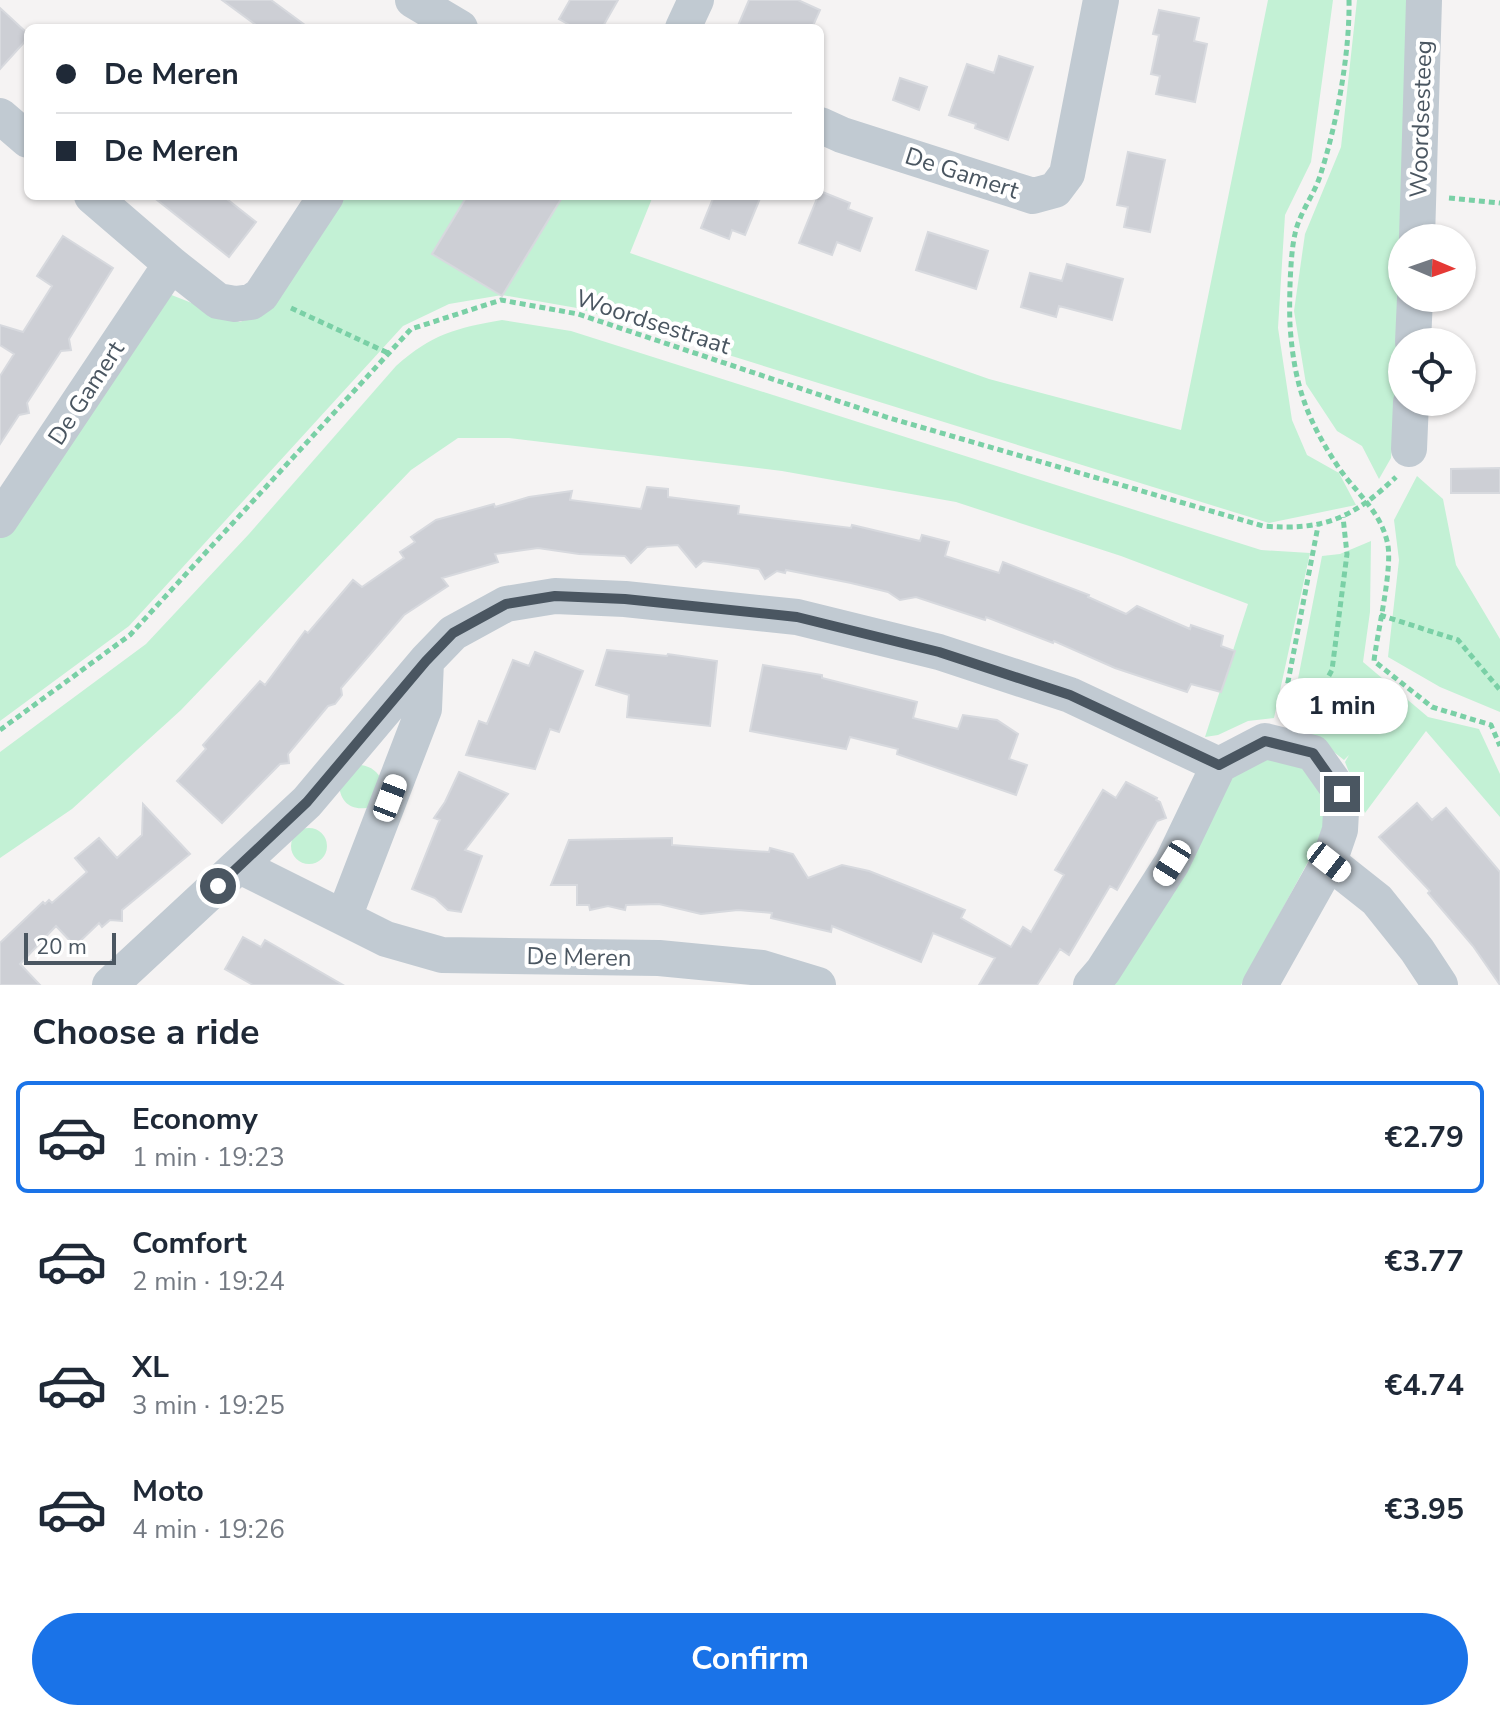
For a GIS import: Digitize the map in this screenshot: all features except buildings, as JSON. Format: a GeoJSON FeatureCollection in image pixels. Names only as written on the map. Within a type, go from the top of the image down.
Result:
{"type":"FeatureCollection","features":[{"type":"Feature","properties":{"kind":"street"},"geometry":{"type":"LineString","coordinates":[[685,24],[696,0]]}},
{"type":"Feature","properties":{"kind":"street","name":"De Gamert"},"geometry":{"type":"LineString","coordinates":[[824,127],[1033,196],[1055,190],[1067,174],[1101,0]]}},
{"type":"Feature","properties":{"kind":"street","name":"Woordsesteeg"},"geometry":{"type":"LineString","coordinates":[[1418,224],[1424,0]]}},
{"type":"Feature","properties":{"kind":"street"},"geometry":{"type":"LineString","coordinates":[[0,116],[24,137]]}},
{"type":"Feature","properties":{"kind":"street"},"geometry":{"type":"LineString","coordinates":[[97,200],[218,301],[235,304],[251,302],[261,295],[323,200]]}},
{"type":"Feature","properties":{"kind":"street","name":"De Gamert"},"geometry":{"type":"LineString","coordinates":[[0,520],[171,264]]}},
{"type":"Feature","properties":{"kind":"street"},"geometry":{"type":"LineString","coordinates":[[1409,449],[1410,416]]}},
{"type":"Feature","properties":{"kind":"street"},"geometry":{"type":"LineString","coordinates":[[110,985],[307,802],[453,633],[506,604],[555,596],[625,599],[797,617],[939,652],[1070,695],[1219,765]]}},
{"type":"Feature","properties":{"kind":"street"},"geometry":{"type":"LineString","coordinates":[[344,917],[424,709],[426,661]]}},
{"type":"Feature","properties":{"kind":"street"},"geometry":{"type":"LineString","coordinates":[[1091,985],[1172,863],[1219,765],[1265,741],[1313,753],[1342,794],[1340,830],[1329,862],[1260,985]]}},
{"type":"Feature","properties":{"kind":"street"},"geometry":{"type":"LineString","coordinates":[[1329,862],[1377,900],[1440,985]]}},
{"type":"Feature","properties":{"kind":"street","name":"De Meren"},"geometry":{"type":"LineString","coordinates":[[240,866],[386,939],[442,955],[659,958],[762,968],[818,985]]}},
{"type":"Feature","properties":{"kind":"path"},"geometry":{"type":"LineString","coordinates":[[1349,0],[1349,25],[1332,133],[1320,176],[1295,233],[1290,320],[1293,365],[1311,423],[1343,473],[1369,503],[1388,542],[1386,591],[1374,661],[1432,707],[1491,725],[1500,746]]}},
{"type":"Feature","properties":{"kind":"path"},"geometry":{"type":"LineString","coordinates":[[1419,195],[1500,203]]}},
{"type":"Feature","properties":{"kind":"path"},"geometry":{"type":"LineString","coordinates":[[261,295],[388,353]]}},
{"type":"Feature","properties":{"kind":"path","name":"Woordsestraat"},"geometry":{"type":"LineString","coordinates":[[0,730],[130,635],[411,329],[501,300],[578,314],[886,417],[1263,526],[1296,529],[1318,526],[1343,517],[1369,503],[1398,476],[1409,449]]}},
{"type":"Feature","properties":{"kind":"path"},"geometry":{"type":"LineString","coordinates":[[1318,526],[1283,708],[1305,704],[1313,698],[1320,692],[1332,670],[1347,554],[1343,517]]}},
{"type":"Feature","properties":{"kind":"path"},"geometry":{"type":"LineString","coordinates":[[1380,615],[1458,640],[1500,690]]}},
{"type":"Feature","properties":{"kind":"green space"},"geometry":{"type":"Polygon","coordinates":[[[1268,0],[1333,0],[1311,162],[1285,215],[1278,328],[1292,420],[1307,455],[1339,473],[1356,505],[1269,523],[577,308],[502,295],[449,304],[403,326],[129,626],[0,721],[0,538],[169,294],[240,322],[263,313],[337,200],[651,200],[630,253],[989,379],[1181,430],[1268,0]]]}},
{"type":"Feature","properties":{"kind":"green space"},"geometry":{"type":"Polygon","coordinates":[[[1357,0],[1414,0],[1403,224],[1388,224],[1388,312],[1400,312],[1399,328],[1388,328],[1388,416],[1395,416],[1391,458],[1379,479],[1362,446],[1337,431],[1306,384],[1294,311],[1305,234],[1341,147],[1357,0]]]}},
{"type":"Feature","properties":{"kind":"green space"},"geometry":{"type":"Polygon","coordinates":[[[502,320],[571,331],[1261,550],[1310,553],[1274,718],[1248,721],[1218,735],[1205,737],[1248,604],[1121,556],[956,502],[782,471],[509,438],[458,438],[411,470],[181,710],[72,809],[0,858],[0,752],[146,644],[249,534],[396,366],[433,339],[471,326],[502,320]]]}},
{"type":"Feature","properties":{"kind":"green space"},"geometry":{"type":"Polygon","coordinates":[[[1417,476],[1443,499],[1456,565],[1500,639],[1500,712],[1440,687],[1388,657],[1399,560],[1394,520],[1417,476]]]}},
{"type":"Feature","properties":{"kind":"green space"},"geometry":{"type":"Polygon","coordinates":[[[1371,541],[1370,612],[1363,662],[1428,717],[1479,729],[1500,774],[1500,817],[1426,731],[1365,813],[1345,762],[1349,755],[1344,760],[1315,737],[1288,730],[1322,556],[1340,554],[1371,541]]]}},
{"type":"Feature","properties":{"kind":"green space"},"geometry":{"type":"Polygon","coordinates":[[[1266,756],[1303,763],[1326,792],[1328,825],[1241,985],[1103,985],[1215,802],[1239,769],[1266,756]]]}},
{"type":"Feature","properties":{"kind":"green space"},"geometry":{"type":"Polygon","coordinates":[[[361,765],[374,770],[383,782],[371,807],[352,807],[341,795],[339,782],[361,765]]]}},
{"type":"Feature","properties":{"kind":"green space"},"geometry":{"type":"Polygon","coordinates":[[[309,828],[322,833],[327,846],[322,859],[309,864],[296,859],[291,846],[296,833],[309,828]]]}},
{"type":"Feature","properties":{"kind":"route"},"geometry":{"type":"LineString","coordinates":[[218,886],[307,802],[453,633],[506,604],[555,596],[625,599],[797,617],[939,652],[1070,695],[1219,765],[1265,741],[1313,753],[1342,794]]}}]}
